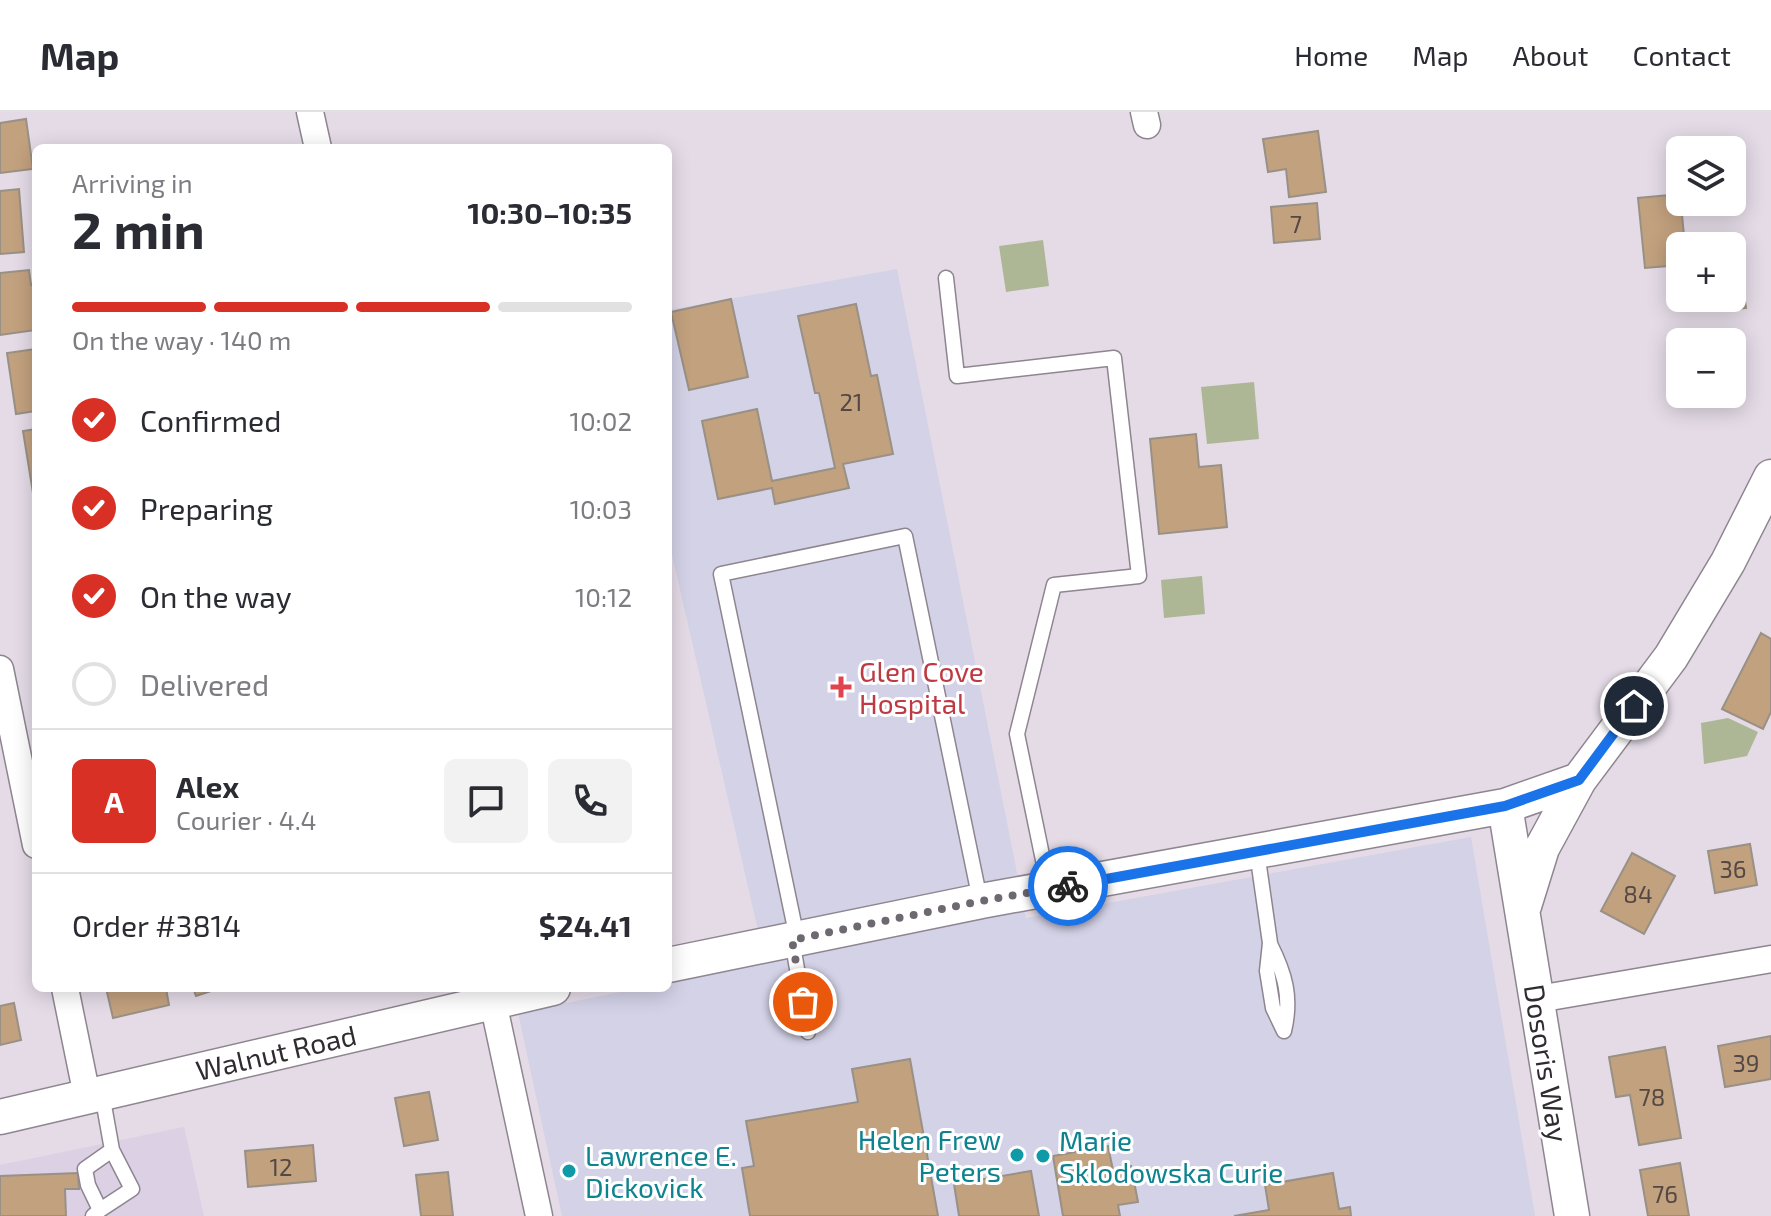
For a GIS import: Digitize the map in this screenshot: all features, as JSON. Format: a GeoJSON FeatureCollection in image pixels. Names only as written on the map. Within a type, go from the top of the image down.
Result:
{"type":"FeatureCollection","features":[{"type":"Feature","properties":{"kind":"street"},"geometry":{"type":"LineString","coordinates":[[310,112],[317,144]]}},
{"type":"Feature","properties":{"kind":"street"},"geometry":{"type":"LineString","coordinates":[[672,964],[981,901],[1505,806],[1579,780],[1671,657],[1728,562],[1771,477]]}},
{"type":"Feature","properties":{"kind":"street"},"geometry":{"type":"LineString","coordinates":[[0,669],[32,825]]}},
{"type":"Feature","properties":{"kind":"street","name":"Dosoris Way"},"geometry":{"type":"LineString","coordinates":[[1522,910],[1542,848],[1579,780]]}},
{"type":"Feature","properties":{"kind":"street","name":"Dosoris Way"},"geometry":{"type":"LineString","coordinates":[[1505,806],[1572,1216]]}},
{"type":"Feature","properties":{"kind":"street"},"geometry":{"type":"LineString","coordinates":[[1538,999],[1771,959]]}},
{"type":"Feature","properties":{"kind":"street"},"geometry":{"type":"LineString","coordinates":[[66,992],[94,1094]]}},
{"type":"Feature","properties":{"kind":"street","name":"Walnut Road"},"geometry":{"type":"LineString","coordinates":[[0,1117],[491,994],[512,992]]}},
{"type":"Feature","properties":{"kind":"street"},"geometry":{"type":"LineString","coordinates":[[491,994],[539,1216]]}},
{"type":"Feature","properties":{"kind":"lane"},"geometry":{"type":"LineString","coordinates":[[946,278],[957,376],[1114,358],[1139,576],[1054,585],[1017,734],[1049,890]]}},
{"type":"Feature","properties":{"kind":"lane"},"geometry":{"type":"LineString","coordinates":[[808,1032],[777,844],[721,574],[905,536],[981,901]]}},
{"type":"Feature","properties":{"kind":"lane"},"geometry":{"type":"LineString","coordinates":[[1256,852],[1270,943],[1267,971],[1271,998],[1284,1031],[1289,1012],[1284,971],[1270,943]]}},
{"type":"Feature","properties":{"kind":"lane"},"geometry":{"type":"LineString","coordinates":[[94,1094],[112,1150],[132,1189],[96,1213],[85,1169],[112,1150]]}},
{"type":"Feature","properties":{"kind":"shaded area","name":"Glen Cove Hospital"},"geometry":{"type":"Polygon","coordinates":[[[897,269],[1026,918],[1471,837],[1535,1216],[562,1216],[518,1013],[620,992],[672,992],[672,981],[765,961],[672,554],[672,309],[897,269]]]}},
{"type":"Feature","properties":{"kind":"shaded area"},"geometry":{"type":"Polygon","coordinates":[[[184,1127],[204,1216],[0,1216],[0,1165],[184,1127]]]}},
{"type":"Feature","properties":{"kind":"green space"},"geometry":{"type":"Polygon","coordinates":[[[1043,240],[1049,286],[1006,292],[999,246],[1043,240]]]}},
{"type":"Feature","properties":{"kind":"green space"},"geometry":{"type":"Polygon","coordinates":[[[1254,382],[1259,439],[1207,444],[1201,387],[1254,382]]]}},
{"type":"Feature","properties":{"kind":"green space"},"geometry":{"type":"Polygon","coordinates":[[[1202,576],[1205,614],[1164,618],[1161,580],[1202,576]]]}},
{"type":"Feature","properties":{"kind":"green space"},"geometry":{"type":"Polygon","coordinates":[[[1728,718],[1758,732],[1747,756],[1704,764],[1701,723],[1728,718]]]}},
{"type":"Feature","properties":{"kind":"building"},"geometry":{"type":"Polygon","coordinates":[[[26,119],[32,169],[0,173],[0,123],[26,119]]]}},
{"type":"Feature","properties":{"kind":"building"},"geometry":{"type":"Polygon","coordinates":[[[1318,131],[1326,192],[1289,197],[1286,169],[1268,172],[1263,139],[1318,131]]]}},
{"type":"Feature","properties":{"kind":"building"},"geometry":{"type":"Polygon","coordinates":[[[19,189],[24,252],[0,254],[0,191],[19,189]]]}},
{"type":"Feature","properties":{"kind":"building"},"geometry":{"type":"Polygon","coordinates":[[[1666,195],[1666,216],[1682,216],[1684,232],[1666,232],[1666,266],[1645,268],[1638,198],[1666,195]]]}},
{"type":"Feature","properties":{"kind":"building"},"geometry":{"type":"Polygon","coordinates":[[[1317,203],[1320,239],[1274,243],[1271,207],[1317,203]]]}},
{"type":"Feature","properties":{"kind":"building"},"geometry":{"type":"Polygon","coordinates":[[[29,270],[32,331],[0,335],[0,273],[29,270]]]}},
{"type":"Feature","properties":{"kind":"building"},"geometry":{"type":"Polygon","coordinates":[[[731,299],[748,377],[689,390],[672,312],[731,299]]]}},
{"type":"Feature","properties":{"kind":"building"},"geometry":{"type":"Polygon","coordinates":[[[856,304],[871,376],[877,375],[893,454],[843,464],[849,488],[775,504],[772,488],[718,499],[702,421],[757,409],[772,481],[835,468],[798,316],[856,304]]]}},
{"type":"Feature","properties":{"kind":"building"},"geometry":{"type":"Polygon","coordinates":[[[32,350],[32,412],[16,414],[7,353],[32,350]]]}},
{"type":"Feature","properties":{"kind":"building"},"geometry":{"type":"Polygon","coordinates":[[[32,430],[32,487],[23,431],[32,430]]]}},
{"type":"Feature","properties":{"kind":"building"},"geometry":{"type":"Polygon","coordinates":[[[1196,434],[1199,467],[1221,465],[1227,527],[1159,534],[1150,439],[1196,434]]]}},
{"type":"Feature","properties":{"kind":"building"},"geometry":{"type":"Polygon","coordinates":[[[1761,633],[1771,639],[1771,712],[1763,729],[1722,709],[1761,633]]]}},
{"type":"Feature","properties":{"kind":"building"},"geometry":{"type":"Polygon","coordinates":[[[1750,844],[1757,885],[1715,893],[1708,851],[1750,844]]]}},
{"type":"Feature","properties":{"kind":"building"},"geometry":{"type":"Polygon","coordinates":[[[1632,853],[1675,876],[1644,934],[1601,911],[1632,853]]]}},
{"type":"Feature","properties":{"kind":"building"},"geometry":{"type":"Polygon","coordinates":[[[107,992],[167,992],[169,1005],[113,1018],[107,992]]]}},
{"type":"Feature","properties":{"kind":"building"},"geometry":{"type":"Polygon","coordinates":[[[14,1003],[21,1040],[0,1045],[0,1006],[14,1003]]]}},
{"type":"Feature","properties":{"kind":"building"},"geometry":{"type":"Polygon","coordinates":[[[1771,1036],[1771,1079],[1725,1087],[1718,1046],[1771,1036]]]}},
{"type":"Feature","properties":{"kind":"building"},"geometry":{"type":"Polygon","coordinates":[[[1665,1047],[1681,1138],[1639,1145],[1630,1095],[1616,1097],[1609,1057],[1665,1047]]]}},
{"type":"Feature","properties":{"kind":"building"},"geometry":{"type":"Polygon","coordinates":[[[910,1059],[938,1216],[750,1216],[742,1168],[754,1166],[746,1121],[858,1102],[852,1069],[910,1059]]]}},
{"type":"Feature","properties":{"kind":"building"},"geometry":{"type":"Polygon","coordinates":[[[429,1092],[438,1140],[404,1146],[395,1098],[429,1092]]]}},
{"type":"Feature","properties":{"kind":"building"},"geometry":{"type":"Polygon","coordinates":[[[313,1145],[316,1181],[248,1187],[245,1151],[313,1145]]]}},
{"type":"Feature","properties":{"kind":"building"},"geometry":{"type":"Polygon","coordinates":[[[1108,1146],[1113,1170],[1131,1166],[1138,1202],[1118,1205],[1120,1216],[1063,1216],[1053,1156],[1108,1146]]]}},
{"type":"Feature","properties":{"kind":"building"},"geometry":{"type":"Polygon","coordinates":[[[1680,1163],[1689,1216],[1648,1216],[1640,1170],[1680,1163]]]}},
{"type":"Feature","properties":{"kind":"building"},"geometry":{"type":"Polygon","coordinates":[[[1031,1171],[1039,1216],[959,1216],[954,1184],[1031,1171]]]}},
{"type":"Feature","properties":{"kind":"building"},"geometry":{"type":"Polygon","coordinates":[[[448,1172],[453,1216],[421,1216],[416,1175],[448,1172]]]}},
{"type":"Feature","properties":{"kind":"building"},"geometry":{"type":"Polygon","coordinates":[[[78,1173],[79,1189],[65,1189],[66,1216],[0,1216],[0,1176],[78,1173]]]}},
{"type":"Feature","properties":{"kind":"building"},"geometry":{"type":"Polygon","coordinates":[[[1333,1173],[1339,1209],[1350,1207],[1351,1216],[1234,1216],[1269,1210],[1265,1185],[1333,1173]]]}},
{"type":"Feature","properties":{"kind":"way so far"},"geometry":{"type":"LineString","coordinates":[[803,1002],[792,940],[1068,886]]}},
{"type":"Feature","properties":{"kind":"place","name":"Glen Cove Hospital"},"geometry":{"type":"Point","coordinates":[841,687]}},
{"type":"Feature","properties":{"kind":"place","name":"Helen Frew Peters"},"geometry":{"type":"Point","coordinates":[1017,1155]}},
{"type":"Feature","properties":{"kind":"place","name":"Marie Sklodowska Curie"},"geometry":{"type":"Point","coordinates":[1043,1156]}},
{"type":"Feature","properties":{"kind":"place","name":"Lawrence E. Dickovick"},"geometry":{"type":"Point","coordinates":[569,1171]}},
{"type":"Feature","properties":{"kind":"route"},"geometry":{"type":"LineString","coordinates":[[1068,886],[1505,806],[1579,780],[1634,706]]}}]}
